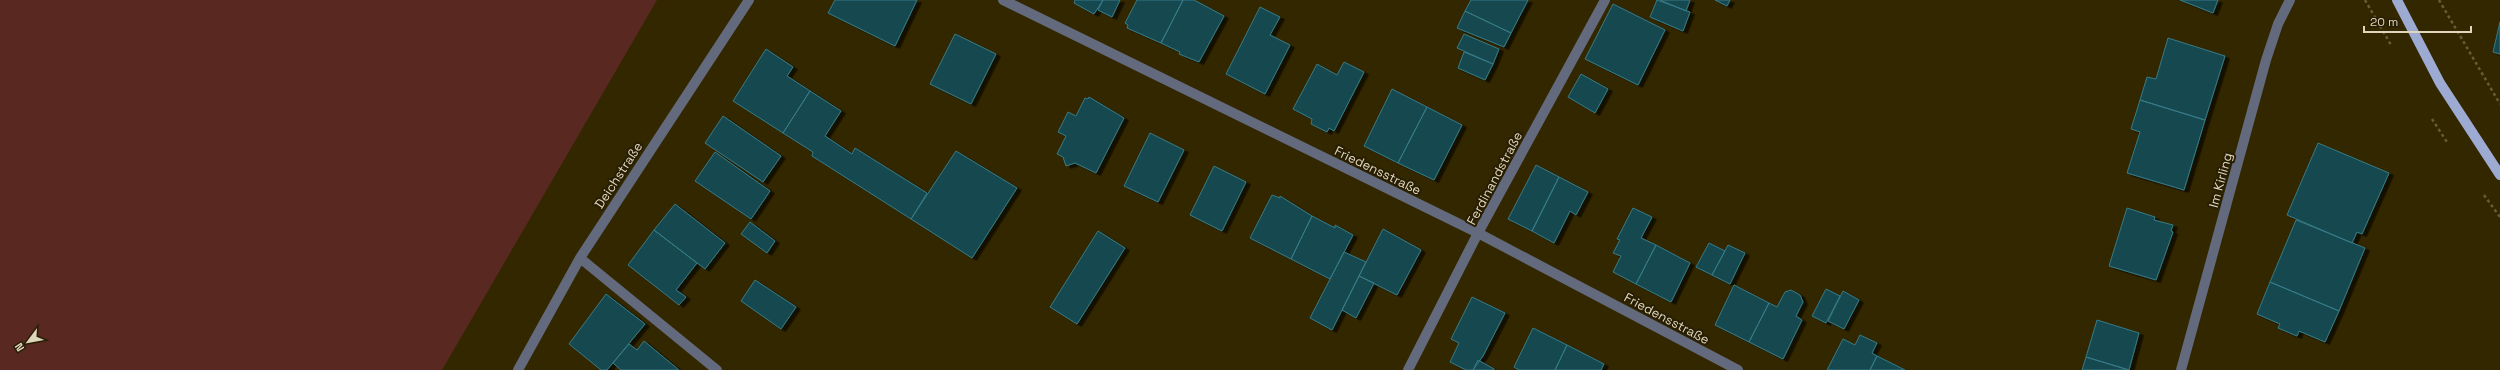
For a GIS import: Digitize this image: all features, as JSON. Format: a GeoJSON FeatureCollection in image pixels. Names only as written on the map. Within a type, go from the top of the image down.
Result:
{"type":"FeatureCollection","features":[{"type":"Feature","properties":{"kind":"main road"},"geometry":{"type":"LineString","coordinates":[[2396,0],[2440,83],[2500,175]]}},
{"type":"Feature","properties":{"kind":"street","name":"Deichstraße"},"geometry":{"type":"LineString","coordinates":[[518,370],[580,258],[748,0]]}},
{"type":"Feature","properties":{"kind":"street","name":"Friedensstraße"},"geometry":{"type":"LineString","coordinates":[[1003,0],[1478,233],[1738,370]]}},
{"type":"Feature","properties":{"kind":"street","name":"Ferdinandstraße"},"geometry":{"type":"LineString","coordinates":[[1408,370],[1478,233],[1605,0]]}},
{"type":"Feature","properties":{"kind":"street","name":"Im Kirling"},"geometry":{"type":"LineString","coordinates":[[2181,370],[2266,60],[2278,24],[2290,0]]}},
{"type":"Feature","properties":{"kind":"street"},"geometry":{"type":"LineString","coordinates":[[580,258],[717,370]]}},
{"type":"Feature","properties":{"kind":"path"},"geometry":{"type":"LineString","coordinates":[[2439,0],[2500,104]]}},
{"type":"Feature","properties":{"kind":"shaded area"},"geometry":{"type":"Polygon","coordinates":[[[0,0],[657,0],[442,370],[0,370],[0,0]]]}},
{"type":"Feature","properties":{"kind":"building"},"geometry":{"type":"Polygon","coordinates":[[[835,0],[917,0],[895,46],[828,13],[835,0]]]}},
{"type":"Feature","properties":{"kind":"building"},"geometry":{"type":"Polygon","coordinates":[[[1075,0],[1103,0],[1094,14],[1074,3],[1075,0]]]}},
{"type":"Feature","properties":{"kind":"building"},"geometry":{"type":"Polygon","coordinates":[[[1103,0],[1120,0],[1112,17],[1098,10],[1103,0]]]}},
{"type":"Feature","properties":{"kind":"building"},"geometry":{"type":"Polygon","coordinates":[[[1137,0],[1183,0],[1161,43],[1127,28],[1128,25],[1125,23],[1137,0]]]}},
{"type":"Feature","properties":{"kind":"building"},"geometry":{"type":"Polygon","coordinates":[[[1183,0],[1194,0],[1224,16],[1199,62],[1179,54],[1180,52],[1161,43],[1183,0]]]}},
{"type":"Feature","properties":{"kind":"building"},"geometry":{"type":"Polygon","coordinates":[[[1471,0],[1528,0],[1511,33],[1465,11],[1471,0]]]}},
{"type":"Feature","properties":{"kind":"building"},"geometry":{"type":"Polygon","coordinates":[[[1657,0],[1690,12],[1683,31],[1650,17],[1657,0]]]}},
{"type":"Feature","properties":{"kind":"building"},"geometry":{"type":"Polygon","coordinates":[[[1660,0],[1690,0],[1686,11],[1660,0]]]}},
{"type":"Feature","properties":{"kind":"building"},"geometry":{"type":"Polygon","coordinates":[[[1715,0],[1730,0],[1727,6],[1715,0]]]}},
{"type":"Feature","properties":{"kind":"building"},"geometry":{"type":"Polygon","coordinates":[[[2180,0],[2218,0],[2213,13],[2180,0]]]}},
{"type":"Feature","properties":{"kind":"building"},"geometry":{"type":"Polygon","coordinates":[[[1613,4],[1665,30],[1638,85],[1585,59],[1613,4]]]}},
{"type":"Feature","properties":{"kind":"building"},"geometry":{"type":"Polygon","coordinates":[[[1260,7],[1280,17],[1270,35],[1290,45],[1265,94],[1226,74],[1260,7]]]}},
{"type":"Feature","properties":{"kind":"building"},"geometry":{"type":"Polygon","coordinates":[[[1465,11],[1511,33],[1504,47],[1457,28],[1465,11]]]}},
{"type":"Feature","properties":{"kind":"building"},"geometry":{"type":"Polygon","coordinates":[[[2500,22],[2500,54],[2493,52],[2500,22]]]}},
{"type":"Feature","properties":{"kind":"building"},"geometry":{"type":"Polygon","coordinates":[[[955,34],[996,54],[971,104],[930,84],[955,34]]]}},
{"type":"Feature","properties":{"kind":"building"},"geometry":{"type":"Polygon","coordinates":[[[1464,34],[1499,49],[1493,64],[1457,48],[1464,34]]]}},
{"type":"Feature","properties":{"kind":"building"},"geometry":{"type":"Polygon","coordinates":[[[2168,38],[2225,56],[2205,120],[2140,100],[2147,77],[2156,79],[2168,38]]]}},
{"type":"Feature","properties":{"kind":"building"},"geometry":{"type":"Polygon","coordinates":[[[766,49],[793,67],[787,76],[810,91],[783,133],[733,101],[766,49]]]}},
{"type":"Feature","properties":{"kind":"building"},"geometry":{"type":"Polygon","coordinates":[[[1464,52],[1493,64],[1485,80],[1458,68],[1464,52]]]}},
{"type":"Feature","properties":{"kind":"building"},"geometry":{"type":"Polygon","coordinates":[[[1344,62],[1364,72],[1334,131],[1329,128],[1327,132],[1311,124],[1312,119],[1293,109],[1317,64],[1337,75],[1344,62]]]}},
{"type":"Feature","properties":{"kind":"building"},"geometry":{"type":"Polygon","coordinates":[[[1581,74],[1608,89],[1595,113],[1568,97],[1581,74]]]}},
{"type":"Feature","properties":{"kind":"building"},"geometry":{"type":"Polygon","coordinates":[[[1392,89],[1427,107],[1398,163],[1364,146],[1392,89]]]}},
{"type":"Feature","properties":{"kind":"building"},"geometry":{"type":"Polygon","coordinates":[[[810,91],[841,111],[825,136],[852,154],[855,148],[927,193],[911,219],[812,156],[813,152],[783,133],[810,91]]]}},
{"type":"Feature","properties":{"kind":"building"},"geometry":{"type":"Polygon","coordinates":[[[1089,97],[1124,118],[1096,173],[1075,163],[1066,166],[1063,157],[1057,154],[1066,136],[1058,132],[1068,112],[1076,116],[1085,98],[1088,99],[1089,97]]]}},
{"type":"Feature","properties":{"kind":"building"},"geometry":{"type":"Polygon","coordinates":[[[2140,100],[2205,120],[2184,190],[2127,173],[2140,132],[2131,129],[2140,100]]]}},
{"type":"Feature","properties":{"kind":"building"},"geometry":{"type":"Polygon","coordinates":[[[1427,107],[1462,125],[1434,180],[1398,163],[1427,107]]]}},
{"type":"Feature","properties":{"kind":"building"},"geometry":{"type":"Polygon","coordinates":[[[723,116],[781,156],[763,182],[705,143],[723,116]]]}},
{"type":"Feature","properties":{"kind":"building"},"geometry":{"type":"Polygon","coordinates":[[[1150,133],[1184,150],[1158,202],[1124,186],[1150,133]]]}},
{"type":"Feature","properties":{"kind":"building"},"geometry":{"type":"Polygon","coordinates":[[[2318,143],[2389,173],[2362,234],[2357,232],[2352,243],[2287,215],[2318,143]]]}},
{"type":"Feature","properties":{"kind":"building"},"geometry":{"type":"Polygon","coordinates":[[[956,151],[1017,188],[972,258],[911,219],[956,151]]]}},
{"type":"Feature","properties":{"kind":"building"},"geometry":{"type":"Polygon","coordinates":[[[715,152],[770,191],[751,219],[695,181],[715,152]]]}},
{"type":"Feature","properties":{"kind":"building"},"geometry":{"type":"Polygon","coordinates":[[[1536,165],[1559,177],[1532,231],[1508,219],[1536,165]]]}},
{"type":"Feature","properties":{"kind":"building"},"geometry":{"type":"Polygon","coordinates":[[[1214,166],[1246,182],[1222,231],[1190,215],[1214,166]]]}},
{"type":"Feature","properties":{"kind":"building"},"geometry":{"type":"Polygon","coordinates":[[[1559,177],[1588,192],[1576,215],[1570,211],[1554,243],[1532,231],[1559,177]]]}},
{"type":"Feature","properties":{"kind":"building"},"geometry":{"type":"Polygon","coordinates":[[[1272,195],[1280,198],[1280,196],[1312,216],[1291,259],[1250,238],[1272,195]]]}},
{"type":"Feature","properties":{"kind":"building"},"geometry":{"type":"Polygon","coordinates":[[[675,204],[725,243],[705,269],[654,230],[675,204]]]}},
{"type":"Feature","properties":{"kind":"building"},"geometry":{"type":"Polygon","coordinates":[[[1633,208],[1652,217],[1641,238],[1656,245],[1636,284],[1613,272],[1621,256],[1613,253],[1620,240],[1617,239],[1633,208]]]}},
{"type":"Feature","properties":{"kind":"building"},"geometry":{"type":"Polygon","coordinates":[[[2127,208],[2155,217],[2154,220],[2173,225],[2171,231],[2173,232],[2156,280],[2109,266],[2127,208]]]}},
{"type":"Feature","properties":{"kind":"building"},"geometry":{"type":"Polygon","coordinates":[[[1312,216],[1335,228],[1335,225],[1353,235],[1330,279],[1291,259],[1312,216]]]}},
{"type":"Feature","properties":{"kind":"building"},"geometry":{"type":"Polygon","coordinates":[[[2296,220],[2365,248],[2339,311],[2270,282],[2296,220]]]}},
{"type":"Feature","properties":{"kind":"building"},"geometry":{"type":"Polygon","coordinates":[[[750,222],[775,241],[767,253],[741,234],[750,222]]]}},
{"type":"Feature","properties":{"kind":"building"},"geometry":{"type":"Polygon","coordinates":[[[1383,229],[1421,250],[1397,295],[1359,276],[1383,229]]]}},
{"type":"Feature","properties":{"kind":"building"},"geometry":{"type":"Polygon","coordinates":[[[654,230],[697,263],[676,290],[686,297],[679,305],[628,265],[654,230]]]}},
{"type":"Feature","properties":{"kind":"building"},"geometry":{"type":"Polygon","coordinates":[[[1098,231],[1125,248],[1077,324],[1050,307],[1098,231]]]}},
{"type":"Feature","properties":{"kind":"building"},"geometry":{"type":"Polygon","coordinates":[[[1709,243],[1725,251],[1712,275],[1696,267],[1709,243]]]}},
{"type":"Feature","properties":{"kind":"building"},"geometry":{"type":"Polygon","coordinates":[[[1656,245],[1690,263],[1671,302],[1636,284],[1656,245]]]}},
{"type":"Feature","properties":{"kind":"building"},"geometry":{"type":"Polygon","coordinates":[[[1728,245],[1745,253],[1730,284],[1712,275],[1728,245]]]}},
{"type":"Feature","properties":{"kind":"building"},"geometry":{"type":"Polygon","coordinates":[[[1344,252],[1366,262],[1332,330],[1310,318],[1344,252]]]}},
{"type":"Feature","properties":{"kind":"building"},"geometry":{"type":"Polygon","coordinates":[[[1359,276],[1374,283],[1356,318],[1342,310],[1359,276]]]}},
{"type":"Feature","properties":{"kind":"building"},"geometry":{"type":"Polygon","coordinates":[[[755,280],[796,307],[781,329],[741,301],[755,280]]]}},
{"type":"Feature","properties":{"kind":"building"},"geometry":{"type":"Polygon","coordinates":[[[2270,282],[2339,311],[2325,342],[2299,331],[2297,336],[2278,328],[2280,324],[2257,314],[2270,282]]]}},
{"type":"Feature","properties":{"kind":"building"},"geometry":{"type":"Polygon","coordinates":[[[1734,285],[1769,303],[1749,342],[1715,325],[1734,285]]]}},
{"type":"Feature","properties":{"kind":"building"},"geometry":{"type":"Polygon","coordinates":[[[1826,289],[1840,296],[1826,323],[1812,316],[1826,289]]]}},
{"type":"Feature","properties":{"kind":"building"},"geometry":{"type":"Polygon","coordinates":[[[1791,290],[1800,295],[1803,302],[1796,316],[1802,320],[1783,359],[1749,342],[1769,303],[1777,307],[1785,292],[1791,290]]]}},
{"type":"Feature","properties":{"kind":"building"},"geometry":{"type":"Polygon","coordinates":[[[1843,291],[1859,300],[1844,329],[1828,321],[1843,291]]]}},
{"type":"Feature","properties":{"kind":"building"},"geometry":{"type":"Polygon","coordinates":[[[606,294],[645,324],[607,370],[601,370],[569,344],[606,294]]]}},
{"type":"Feature","properties":{"kind":"building"},"geometry":{"type":"Polygon","coordinates":[[[1472,297],[1505,313],[1483,356],[1473,370],[1466,370],[1450,362],[1459,343],[1451,339],[1472,297]]]}},
{"type":"Feature","properties":{"kind":"building"},"geometry":{"type":"Polygon","coordinates":[[[2097,320],[2139,333],[2129,370],[2086,357],[2097,320]]]}},
{"type":"Feature","properties":{"kind":"building"},"geometry":{"type":"Polygon","coordinates":[[[1533,328],[1567,345],[1555,370],[1519,370],[1514,367],[1533,328]]]}},
{"type":"Feature","properties":{"kind":"building"},"geometry":{"type":"Polygon","coordinates":[[[1860,335],[1877,343],[1872,353],[1877,356],[1870,370],[1827,370],[1843,339],[1855,345],[1860,335]]]}},
{"type":"Feature","properties":{"kind":"building"},"geometry":{"type":"Polygon","coordinates":[[[644,341],[679,370],[621,370],[613,363],[629,344],[637,350],[644,341]]]}},
{"type":"Feature","properties":{"kind":"building"},"geometry":{"type":"Polygon","coordinates":[[[1567,345],[1604,364],[1601,370],[1555,370],[1567,345]]]}},
{"type":"Feature","properties":{"kind":"building"},"geometry":{"type":"Polygon","coordinates":[[[1877,356],[1905,370],[1870,370],[1877,356]]]}},
{"type":"Feature","properties":{"kind":"building"},"geometry":{"type":"Polygon","coordinates":[[[2086,357],[2129,370],[2082,370],[2086,357]]]}},
{"type":"Feature","properties":{"kind":"building"},"geometry":{"type":"Polygon","coordinates":[[[1478,360],[1494,369],[1494,370],[1473,370],[1478,360]]]}}]}
